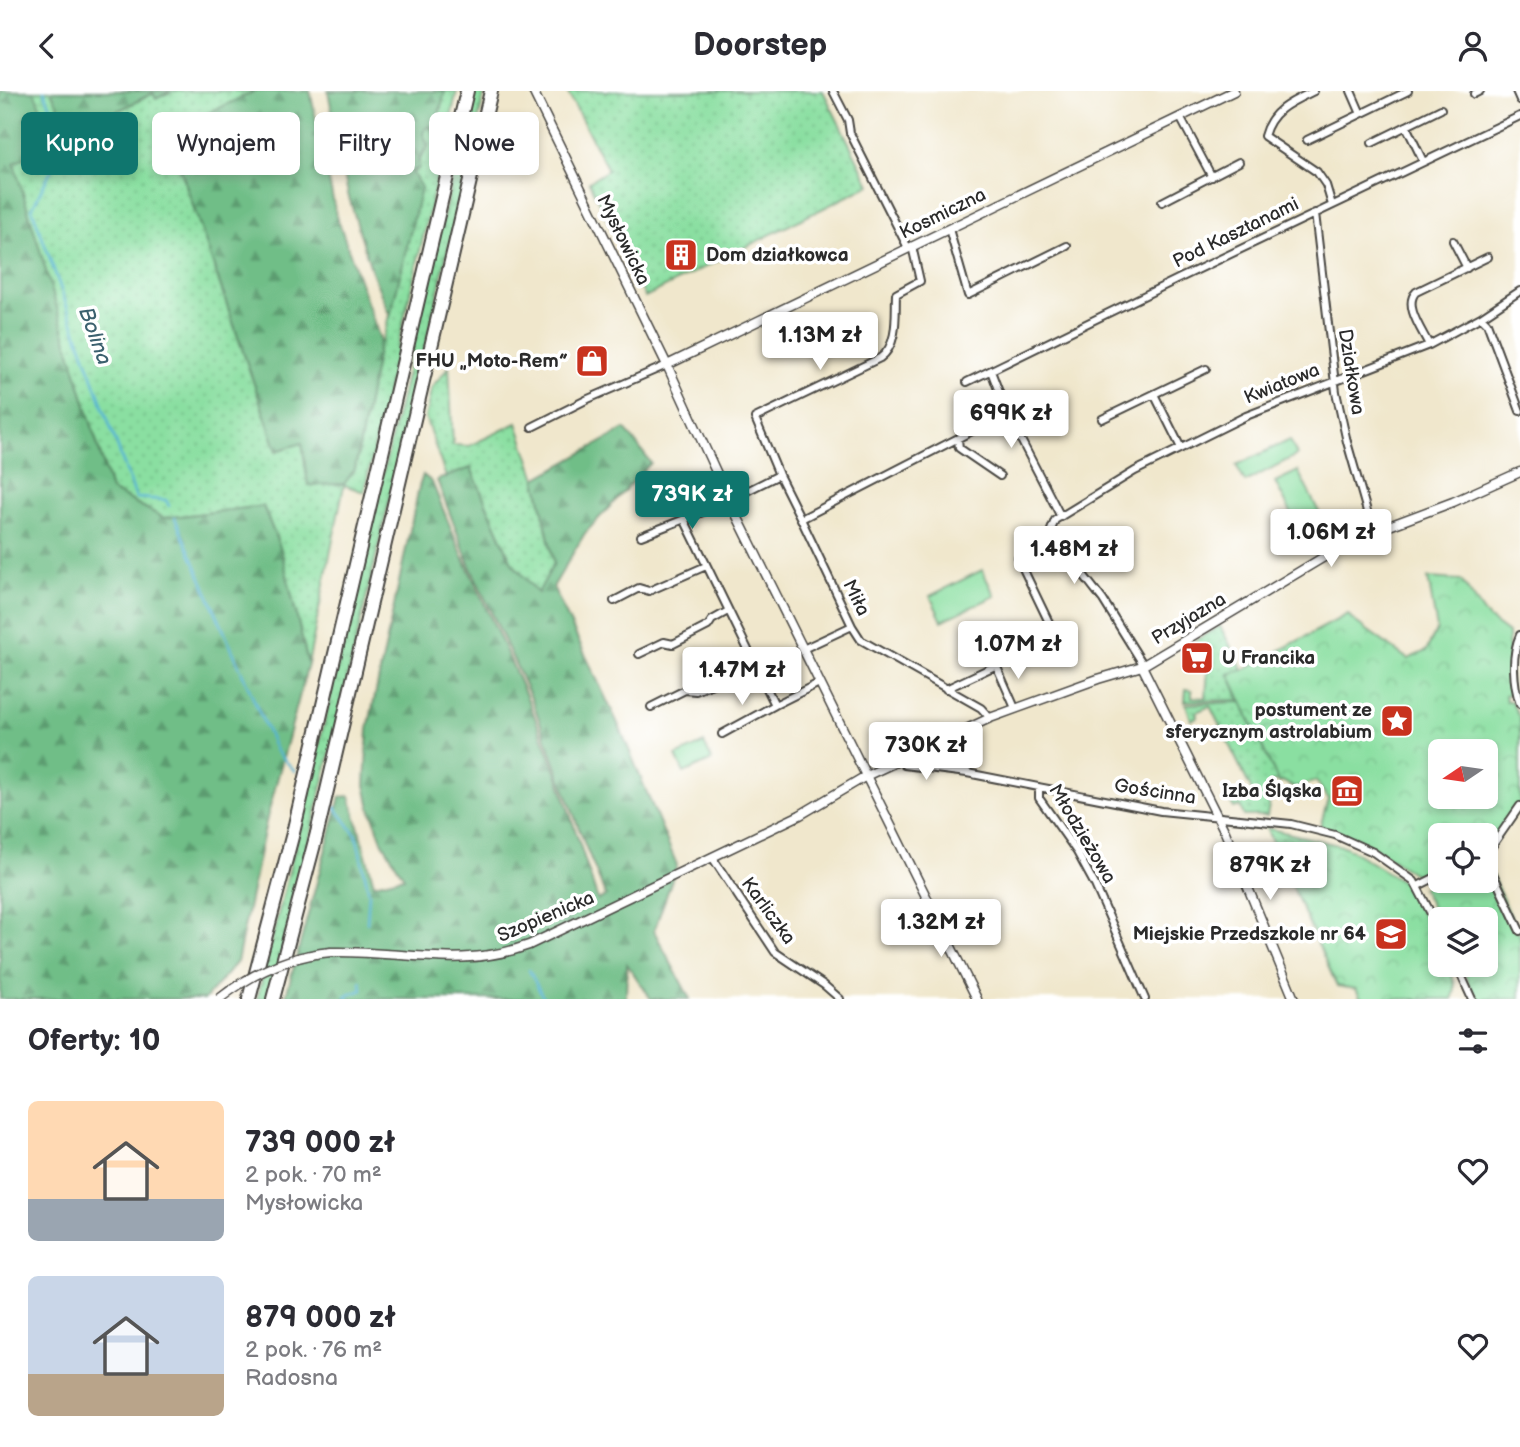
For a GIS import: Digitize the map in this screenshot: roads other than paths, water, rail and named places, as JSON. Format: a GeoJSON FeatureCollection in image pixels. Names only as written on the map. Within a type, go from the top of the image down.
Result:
{"type":"FeatureCollection","features":[{"type":"Feature","properties":{"kind":"highway"},"geometry":{"type":"LineString","coordinates":[[249,999],[293,833],[467,91]]}},
{"type":"Feature","properties":{"kind":"highway"},"geometry":{"type":"LineString","coordinates":[[273,999],[317,833],[491,91]]}},
{"type":"Feature","properties":{"kind":"street","name":"Mysłowicka"},"geometry":{"type":"LineString","coordinates":[[533,91],[667,365],[729,499],[977,999]]}},
{"type":"Feature","properties":{"kind":"street"},"geometry":{"type":"LineString","coordinates":[[833,91],[848,120],[854,141],[910,247]]}},
{"type":"Feature","properties":{"kind":"street","name":"Kosmiczna"},"geometry":{"type":"LineString","coordinates":[[667,365],[1234,91]]}},
{"type":"Feature","properties":{"kind":"street"},"geometry":{"type":"LineString","coordinates":[[1314,91],[1281,107],[1267,126],[1264,136],[1317,172],[1326,185],[1332,205]]}},
{"type":"Feature","properties":{"kind":"street"},"geometry":{"type":"LineString","coordinates":[[1351,91],[1361,114]]}},
{"type":"Feature","properties":{"kind":"street"},"geometry":{"type":"LineString","coordinates":[[1307,140],[1408,91]]}},
{"type":"Feature","properties":{"kind":"street"},"geometry":{"type":"LineString","coordinates":[[1516,91],[1520,100]]}},
{"type":"Feature","properties":{"kind":"street"},"geometry":{"type":"LineString","coordinates":[[1372,143],[1441,109]]}},
{"type":"Feature","properties":{"kind":"street","name":"Pod Kasztanami"},"geometry":{"type":"LineString","coordinates":[[967,382],[1520,116]]}},
{"type":"Feature","properties":{"kind":"street"},"geometry":{"type":"LineString","coordinates":[[1180,117],[1212,177]]}},
{"type":"Feature","properties":{"kind":"street"},"geometry":{"type":"LineString","coordinates":[[1406,126],[1423,161]]}},
{"type":"Feature","properties":{"kind":"street"},"geometry":{"type":"LineString","coordinates":[[1161,202],[1239,162]]}},
{"type":"Feature","properties":{"kind":"street","name":"Działkowa"},"geometry":{"type":"LineString","coordinates":[[1315,213],[1334,381],[1347,442],[1373,532]]}},
{"type":"Feature","properties":{"kind":"street"},"geometry":{"type":"LineString","coordinates":[[948,229],[968,295],[1067,246]]}},
{"type":"Feature","properties":{"kind":"street"},"geometry":{"type":"LineString","coordinates":[[1453,241],[1467,268]]}},
{"type":"Feature","properties":{"kind":"street","name":"Miła"},"geometry":{"type":"LineString","coordinates":[[910,247],[920,281],[896,294],[893,340],[885,355],[755,418],[779,475],[861,640],[981,708],[990,718]]}},
{"type":"Feature","properties":{"kind":"street"},"geometry":{"type":"LineString","coordinates":[[1429,345],[1411,306],[1412,296],[1488,257]]}},
{"type":"Feature","properties":{"kind":"street","name":"Kwiatowa"},"geometry":{"type":"LineString","coordinates":[[1061,517],[1135,471],[1181,448],[1246,416],[1429,345],[1481,317],[1520,291]]}},
{"type":"Feature","properties":{"kind":"street"},"geometry":{"type":"LineString","coordinates":[[1481,317],[1486,323],[1520,411]]}},
{"type":"Feature","properties":{"kind":"street"},"geometry":{"type":"LineString","coordinates":[[532,427],[667,365]]}},
{"type":"Feature","properties":{"kind":"street"},"geometry":{"type":"LineString","coordinates":[[1102,419],[1206,369]]}},
{"type":"Feature","properties":{"kind":"street"},"geometry":{"type":"LineString","coordinates":[[991,371],[1007,413],[1061,517],[1052,524],[1051,533],[1103,600],[1141,661],[1218,817],[1294,999]]}},
{"type":"Feature","properties":{"kind":"street"},"geometry":{"type":"LineString","coordinates":[[1154,394],[1181,448]]}},
{"type":"Feature","properties":{"kind":"street"},"geometry":{"type":"LineString","coordinates":[[801,519],[1007,413]]}},
{"type":"Feature","properties":{"kind":"street"},"geometry":{"type":"LineString","coordinates":[[958,439],[959,449],[1000,475]]}},
{"type":"Feature","properties":{"kind":"street","name":"Przyjazna"},"geometry":{"type":"LineString","coordinates":[[866,776],[1015,708],[1142,666],[1323,557],[1373,532],[1444,506],[1520,472]]}},
{"type":"Feature","properties":{"kind":"street"},"geometry":{"type":"LineString","coordinates":[[641,536],[779,475]]}},
{"type":"Feature","properties":{"kind":"street"},"geometry":{"type":"LineString","coordinates":[[684,519],[775,705]]}},
{"type":"Feature","properties":{"kind":"street"},"geometry":{"type":"LineString","coordinates":[[946,689],[1056,637],[1018,558]]}},
{"type":"Feature","properties":{"kind":"street"},"geometry":{"type":"LineString","coordinates":[[614,601],[639,588],[649,591],[706,566]]}},
{"type":"Feature","properties":{"kind":"street"},"geometry":{"type":"LineString","coordinates":[[639,654],[664,642],[673,644],[708,626],[712,620],[729,611]]}},
{"type":"Feature","properties":{"kind":"street"},"geometry":{"type":"LineString","coordinates":[[803,649],[852,626]]}},
{"type":"Feature","properties":{"kind":"street"},"geometry":{"type":"LineString","coordinates":[[1520,636],[1515,655],[1515,682],[1520,704]]}},
{"type":"Feature","properties":{"kind":"street"},"geometry":{"type":"LineString","coordinates":[[996,665],[1015,708]]}},
{"type":"Feature","properties":{"kind":"street"},"geometry":{"type":"LineString","coordinates":[[651,707],[685,690],[696,691],[755,666]]}},
{"type":"Feature","properties":{"kind":"street"},"geometry":{"type":"LineString","coordinates":[[722,734],[820,683]]}},
{"type":"Feature","properties":{"kind":"street"},"geometry":{"type":"LineString","coordinates":[[961,732],[967,773]]}},
{"type":"Feature","properties":{"kind":"street","name":"Młodzieżowa"},"geometry":{"type":"LineString","coordinates":[[900,760],[904,765],[967,773],[1039,788],[1039,798],[1077,852],[1095,885],[1145,999]]}},
{"type":"Feature","properties":{"kind":"street","name":"Szopienicka"},"geometry":{"type":"LineString","coordinates":[[219,999],[266,968],[308,955],[331,952],[454,959],[486,957],[528,945],[800,815],[866,776]]}},
{"type":"Feature","properties":{"kind":"street","name":"Gościnna"},"geometry":{"type":"LineString","coordinates":[[1039,788],[1161,811],[1291,824],[1335,835],[1373,852],[1418,886]]}},
{"type":"Feature","properties":{"kind":"street"},"geometry":{"type":"LineString","coordinates":[[1498,839],[1520,806]]}},
{"type":"Feature","properties":{"kind":"street","name":"Karliczka"},"geometry":{"type":"LineString","coordinates":[[712,857],[775,952],[840,999]]}},
{"type":"Feature","properties":{"kind":"street"},"geometry":{"type":"LineString","coordinates":[[1428,881],[1418,886],[1428,907]]}},
{"type":"Feature","properties":{"kind":"street"},"geometry":{"type":"LineString","coordinates":[[1498,883],[1520,930]]}},
{"type":"Feature","properties":{"kind":"street"},"geometry":{"type":"LineString","coordinates":[[1462,977],[1472,999]]}},
{"type":"Feature","properties":{"kind":"waterway","name":"Bolina"},"geometry":{"type":"LineString","coordinates":[[44,91],[53,112]]}},
{"type":"Feature","properties":{"kind":"waterway","name":"Bolina"},"geometry":{"type":"LineString","coordinates":[[49,175],[32,209],[136,498],[166,500],[169,506]]}},
{"type":"Feature","properties":{"kind":"waterway","name":"Bolina"},"geometry":{"type":"LineString","coordinates":[[175,518],[276,751],[295,771]]}},
{"type":"Feature","properties":{"kind":"waterway","name":"Bolina"},"geometry":{"type":"LineString","coordinates":[[335,807],[356,835],[369,893],[367,923]]}},
{"type":"Feature","properties":{"kind":"waterway"},"geometry":{"type":"LineString","coordinates":[[529,970],[544,999]]}},
{"type":"Feature","properties":{"kind":"waterway","name":"Bolina"},"geometry":{"type":"LineString","coordinates":[[348,999],[346,996],[362,990],[361,982]]}},
{"type":"Feature","properties":{"kind":"place","name":"Dom działkowca"},"geometry":{"type":"Point","coordinates":[681,255]}},
{"type":"Feature","properties":{"kind":"place","name":"FHU „Moto-Rem”"},"geometry":{"type":"Point","coordinates":[592,361]}},
{"type":"Feature","properties":{"kind":"place","name":"U Francika"},"geometry":{"type":"Point","coordinates":[1197,658]}},
{"type":"Feature","properties":{"kind":"place","name":"postument ze sferycznym astrolabium"},"geometry":{"type":"Point","coordinates":[1397,721]}},
{"type":"Feature","properties":{"kind":"place","name":"Izba Śląska"},"geometry":{"type":"Point","coordinates":[1347,791]}},
{"type":"Feature","properties":{"kind":"place","name":"Miejskie Przedszkole nr 64"},"geometry":{"type":"Point","coordinates":[1391,934]}}]}
